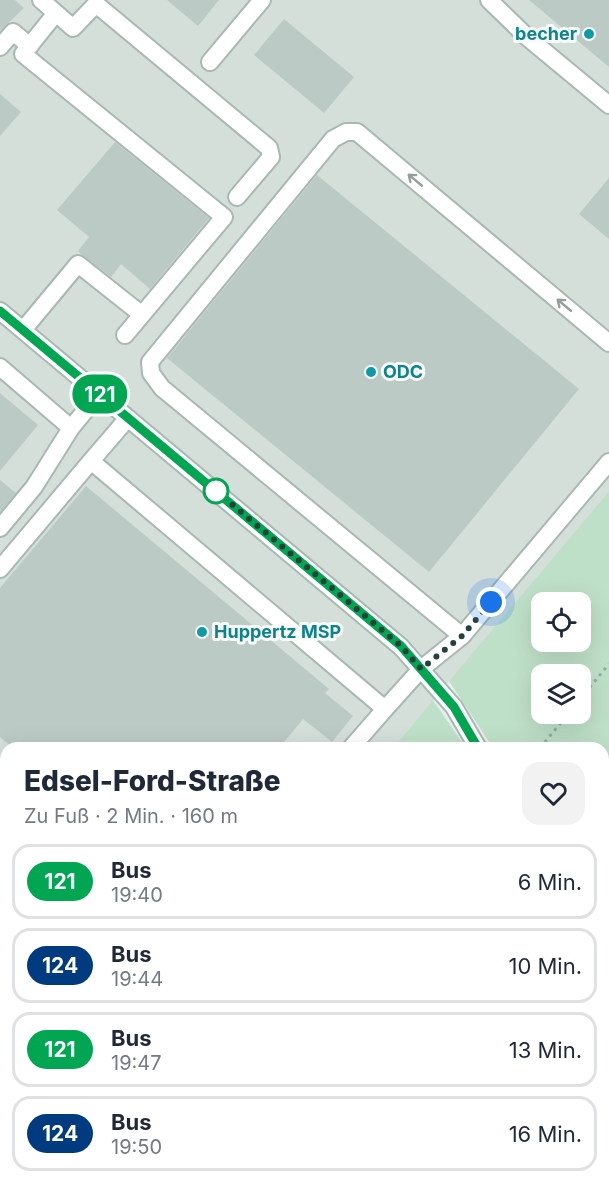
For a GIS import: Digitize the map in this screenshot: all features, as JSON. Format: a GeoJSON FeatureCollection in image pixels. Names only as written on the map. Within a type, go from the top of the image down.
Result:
{"type":"FeatureCollection","features":[{"type":"Feature","properties":{"kind":"street"},"geometry":{"type":"LineString","coordinates":[[41,0],[73,28],[96,4],[269,148],[271,158],[237,197]]}},
{"type":"Feature","properties":{"kind":"street"},"geometry":{"type":"LineString","coordinates":[[210,62],[262,0]]}},
{"type":"Feature","properties":{"kind":"street"},"geometry":{"type":"LineString","coordinates":[[489,0],[536,44],[609,105]]}},
{"type":"Feature","properties":{"kind":"street"},"geometry":{"type":"LineString","coordinates":[[56,13],[23,54],[224,217],[125,335]]}},
{"type":"Feature","properties":{"kind":"street"},"geometry":{"type":"LineString","coordinates":[[0,47],[13,32],[30,46]]}},
{"type":"Feature","properties":{"kind":"street"},"geometry":{"type":"LineString","coordinates":[[462,636],[162,388],[151,373],[150,362],[333,139],[346,132],[357,132],[609,343]]}},
{"type":"Feature","properties":{"kind":"street"},"geometry":{"type":"LineString","coordinates":[[23,330],[78,264],[141,314]]}},
{"type":"Feature","properties":{"kind":"street"},"geometry":{"type":"LineString","coordinates":[[0,311],[401,646],[454,707],[474,742]]}},
{"type":"Feature","properties":{"kind":"street"},"geometry":{"type":"LineString","coordinates":[[0,367],[71,428]]}},
{"type":"Feature","properties":{"kind":"street"},"geometry":{"type":"LineString","coordinates":[[0,528],[34,487],[71,428],[99,393]]}},
{"type":"Feature","properties":{"kind":"street"},"geometry":{"type":"LineString","coordinates":[[0,569],[128,418]]}},
{"type":"Feature","properties":{"kind":"street"},"geometry":{"type":"LineString","coordinates":[[91,461],[385,708]]}},
{"type":"Feature","properties":{"kind":"street"},"geometry":{"type":"LineString","coordinates":[[356,742],[421,669],[462,636],[608,464]]}},
{"type":"Feature","properties":{"kind":"path"},"geometry":{"type":"LineString","coordinates":[[591,685],[609,663]]}},
{"type":"Feature","properties":{"kind":"path"},"geometry":{"type":"LineString","coordinates":[[545,742],[560,724]]}},
{"type":"Feature","properties":{"kind":"shaded area"},"geometry":{"type":"Polygon","coordinates":[[[0,0],[609,0],[609,491],[398,742],[0,742],[0,0]]]}},
{"type":"Feature","properties":{"kind":"green space"},"geometry":{"type":"Polygon","coordinates":[[[609,491],[609,742],[489,742],[449,681],[609,491]]]}},
{"type":"Feature","properties":{"kind":"green space"},"geometry":{"type":"Polygon","coordinates":[[[433,700],[462,742],[398,742],[433,700]]]}},
{"type":"Feature","properties":{"kind":"building"},"geometry":{"type":"Polygon","coordinates":[[[0,0],[15,0],[24,8],[0,31],[0,0]]]}},
{"type":"Feature","properties":{"kind":"building"},"geometry":{"type":"Polygon","coordinates":[[[167,0],[219,0],[198,26],[167,0]]]}},
{"type":"Feature","properties":{"kind":"building","name":"becher"},"geometry":{"type":"Polygon","coordinates":[[[529,0],[609,0],[609,67],[529,0]]]}},
{"type":"Feature","properties":{"kind":"building"},"geometry":{"type":"Polygon","coordinates":[[[284,19],[354,77],[324,113],[254,55],[284,19]]]}},
{"type":"Feature","properties":{"kind":"building"},"geometry":{"type":"Polygon","coordinates":[[[0,94],[21,112],[0,136],[0,94]]]}},
{"type":"Feature","properties":{"kind":"building"},"geometry":{"type":"Polygon","coordinates":[[[115,142],[209,218],[150,289],[121,264],[111,277],[82,255],[78,251],[89,237],[57,210],[115,142]]]}},
{"type":"Feature","properties":{"kind":"building","name":"ODC"},"geometry":{"type":"Polygon","coordinates":[[[317,175],[579,389],[429,572],[167,358],[317,175]]]}},
{"type":"Feature","properties":{"kind":"building"},"geometry":{"type":"Polygon","coordinates":[[[609,178],[609,239],[579,214],[609,178]]]}},
{"type":"Feature","properties":{"kind":"building"},"geometry":{"type":"Polygon","coordinates":[[[0,393],[38,425],[0,471],[0,393]]]}},
{"type":"Feature","properties":{"kind":"building"},"geometry":{"type":"Polygon","coordinates":[[[0,480],[16,493],[0,512],[0,480]]]}},
{"type":"Feature","properties":{"kind":"building"},"geometry":{"type":"Polygon","coordinates":[[[86,486],[329,689],[325,693],[353,716],[332,742],[303,719],[284,742],[6,742],[0,737],[0,588],[86,486]]]}},
{"type":"Feature","properties":{"kind":"bus line","name":"121"},"geometry":{"type":"LineString","coordinates":[[0,311],[401,646],[454,707],[474,742]]}},
{"type":"Feature","properties":{"kind":"place","name":"becher"},"geometry":{"type":"Point","coordinates":[589,34]}},
{"type":"Feature","properties":{"kind":"place","name":"ODC"},"geometry":{"type":"Point","coordinates":[371,372]}},
{"type":"Feature","properties":{"kind":"place","name":"Huppertz MSP"},"geometry":{"type":"Point","coordinates":[202,632]}},
{"type":"Feature","properties":{"kind":"route"},"geometry":{"type":"LineString","coordinates":[[216,491],[401,646],[421,669],[462,636],[491,602]]}}]}
